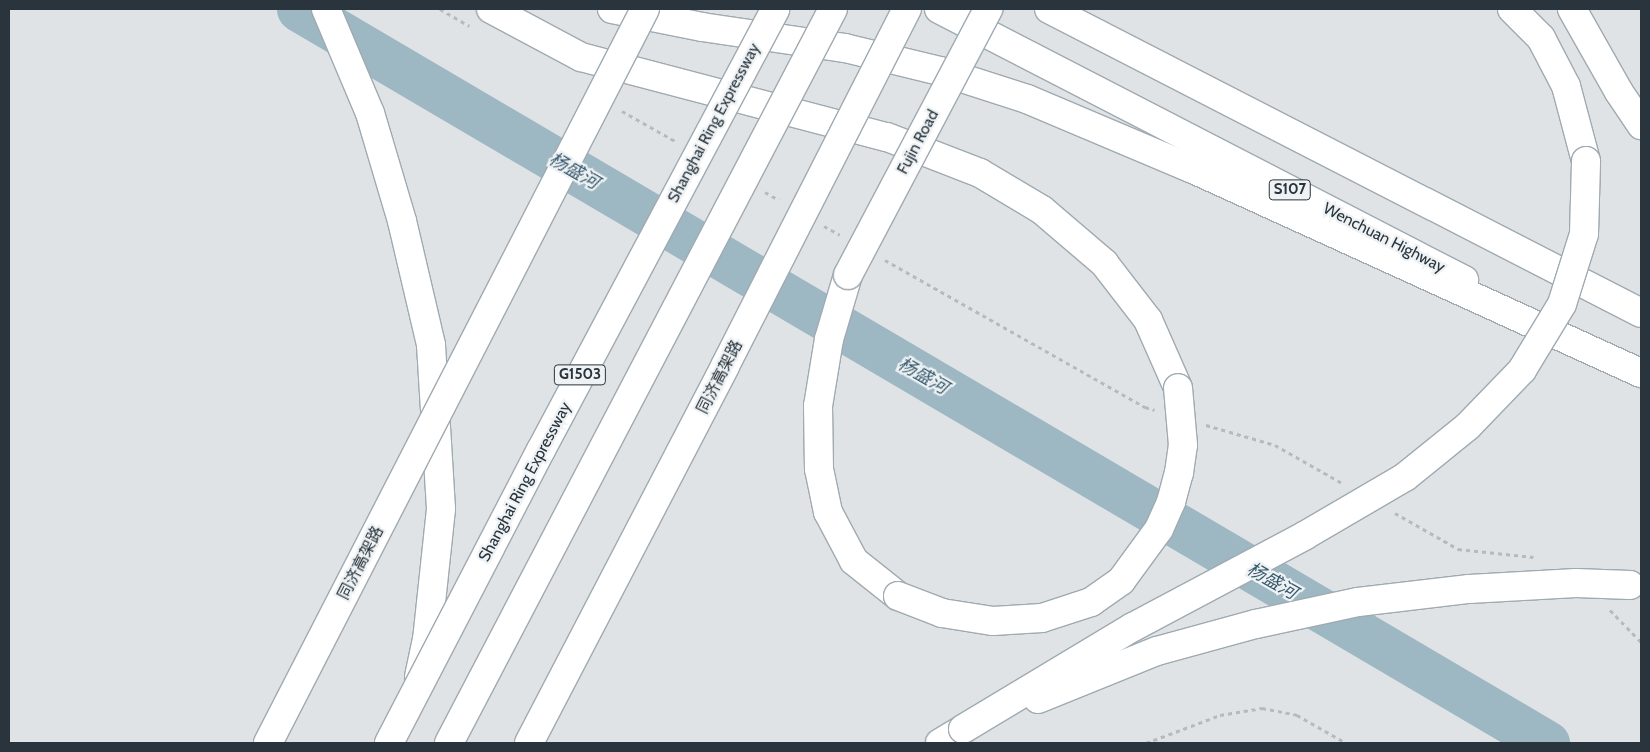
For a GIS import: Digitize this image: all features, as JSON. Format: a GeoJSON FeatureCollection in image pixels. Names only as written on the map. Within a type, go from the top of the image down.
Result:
{"type":"FeatureCollection","features":[{"type":"Feature","properties":{"kind":"main road"},"geometry":{"type":"LineString","coordinates":[[326,9],[370,113],[402,221],[431,345],[441,509],[427,639],[404,743]]}},
{"type":"Feature","properties":{"kind":"main road","name":"Shanghai Ring Expressway"},"geometry":{"type":"LineString","coordinates":[[389,743],[541,450],[775,9]]}},
{"type":"Feature","properties":{"kind":"main road"},"geometry":{"type":"LineString","coordinates":[[449,743],[832,9]]}},
{"type":"Feature","properties":{"kind":"main road","name":"同济高架路"},"geometry":{"type":"LineString","coordinates":[[529,743],[730,358],[907,9]]}},
{"type":"Feature","properties":{"kind":"main road","name":"Wenchuan Highway"},"geometry":{"type":"LineString","coordinates":[[939,9],[1641,372]]}},
{"type":"Feature","properties":{"kind":"main road","name":"Fujin Road"},"geometry":{"type":"LineString","coordinates":[[482,18],[580,57],[887,137],[980,174],[1042,210],[1104,264],[1148,320],[1178,388],[1183,445],[1170,502],[1158,530],[1121,581],[1091,602],[1042,618],[993,621],[942,613],[898,596],[854,561],[828,512],[819,468],[818,406],[829,339],[848,275],[988,9]]}},
{"type":"Feature","properties":{"kind":"main road"},"geometry":{"type":"LineString","coordinates":[[1049,9],[1641,313]]}},
{"type":"Feature","properties":{"kind":"main road"},"geometry":{"type":"LineString","coordinates":[[952,736],[1133,627],[1304,536],[1405,477],[1468,426],[1522,370],[1562,304],[1584,234],[1586,161],[1566,86],[1541,38],[1512,9]]}},
{"type":"Feature","properties":{"kind":"main road"},"geometry":{"type":"LineString","coordinates":[[1572,9],[1619,92],[1641,125]]}},
{"type":"Feature","properties":{"kind":"main road"},"geometry":{"type":"LineString","coordinates":[[630,10],[702,27],[845,48],[940,71],[1027,100],[1184,165],[1641,372]]}},
{"type":"Feature","properties":{"kind":"main road","name":"同济高架路"},"geometry":{"type":"LineString","coordinates":[[268,743],[630,10]]}},
{"type":"Feature","properties":{"kind":"main road"},"geometry":{"type":"LineString","coordinates":[[952,736],[1157,651],[1284,618],[1358,602],[1469,589],[1576,583],[1635,586]]}},
{"type":"Feature","properties":{"kind":"path"},"geometry":{"type":"LineString","coordinates":[[440,9],[482,18]]}},
{"type":"Feature","properties":{"kind":"path"},"geometry":{"type":"LineString","coordinates":[[620,111],[681,145]]}},
{"type":"Feature","properties":{"kind":"path"},"geometry":{"type":"LineString","coordinates":[[758,188],[784,203]]}},
{"type":"Feature","properties":{"kind":"path"},"geometry":{"type":"LineString","coordinates":[[818,222],[844,237]]}},
{"type":"Feature","properties":{"kind":"path"},"geometry":{"type":"LineString","coordinates":[[879,256],[1145,407],[1164,412]]}},
{"type":"Feature","properties":{"kind":"path"},"geometry":{"type":"LineString","coordinates":[[1201,423],[1275,446],[1350,488]]}},
{"type":"Feature","properties":{"kind":"path"},"geometry":{"type":"LineString","coordinates":[[1392,511],[1458,549],[1541,558]]}},
{"type":"Feature","properties":{"kind":"path"},"geometry":{"type":"LineString","coordinates":[[1607,608],[1641,642]]}},
{"type":"Feature","properties":{"kind":"path"},"geometry":{"type":"LineString","coordinates":[[1146,743],[1220,715],[1262,708],[1297,715],[1346,743]]}},
{"type":"Feature","properties":{"kind":"waterway","name":"杨盛河"},"geometry":{"type":"LineString","coordinates":[[299,9],[1547,743]]}}]}
